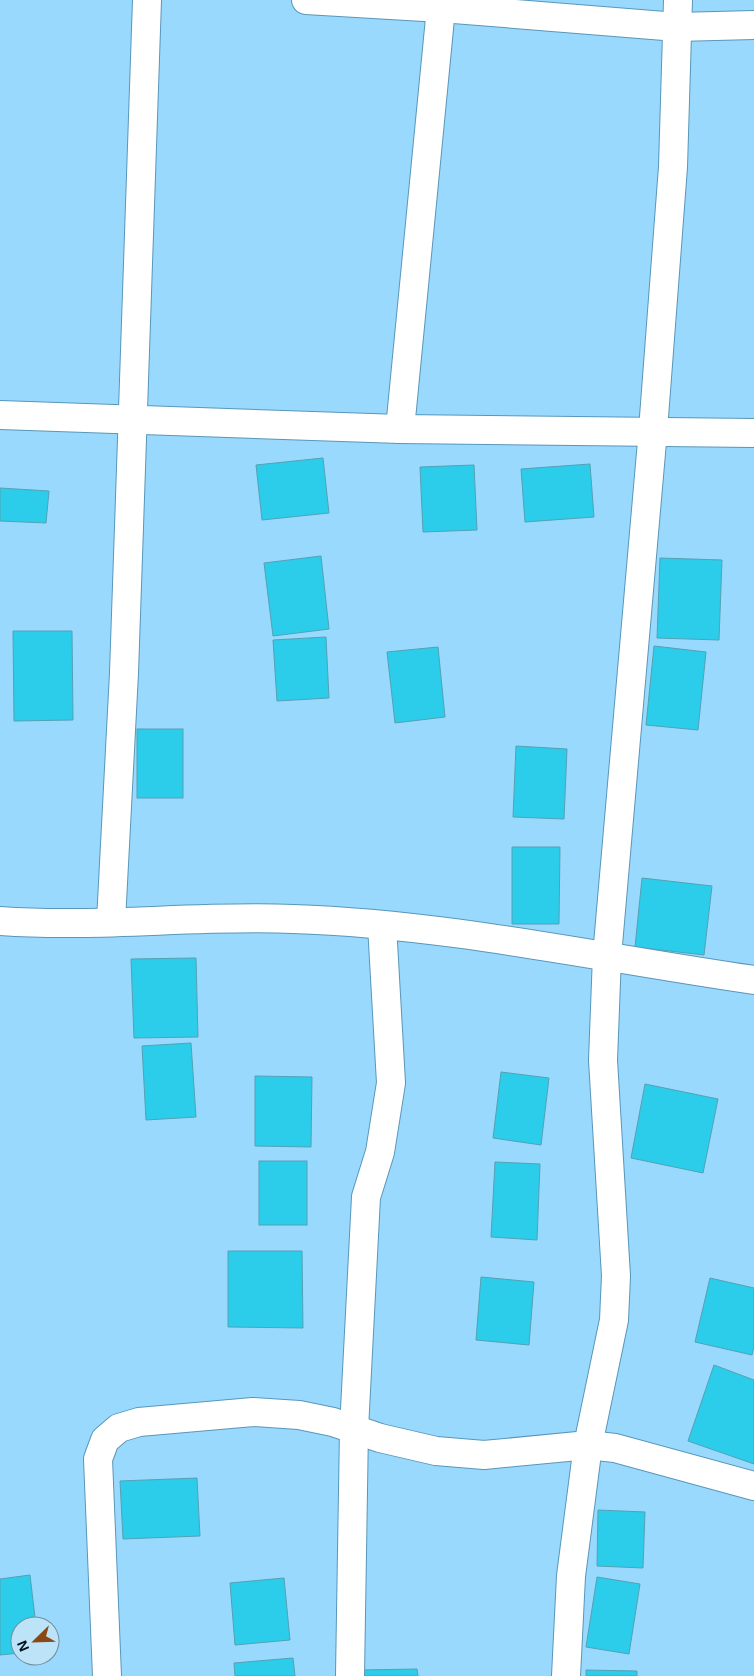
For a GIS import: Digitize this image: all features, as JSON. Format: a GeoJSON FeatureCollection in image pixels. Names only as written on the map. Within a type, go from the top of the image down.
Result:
{"type":"FeatureCollection","features":[{"type":"Feature","properties":{"kind":"street"},"geometry":{"type":"LineString","coordinates":[[111,921],[124,673],[147,0]]}},
{"type":"Feature","properties":{"kind":"street"},"geometry":{"type":"LineString","coordinates":[[306,0],[405,3],[441,8],[677,27],[754,25]]}},
{"type":"Feature","properties":{"kind":"street"},"geometry":{"type":"LineString","coordinates":[[566,1676],[571,1576],[588,1445],[614,1320],[616,1276],[603,1060],[607,956],[653,430],[672,167],[678,0]]}},
{"type":"Feature","properties":{"kind":"street"},"geometry":{"type":"LineString","coordinates":[[400,429],[441,8]]}},
{"type":"Feature","properties":{"kind":"street"},"geometry":{"type":"LineString","coordinates":[[0,415],[132,418],[400,429],[754,432]]}},
{"type":"Feature","properties":{"kind":"street"},"geometry":{"type":"LineString","coordinates":[[0,921],[62,923],[293,919],[382,925],[607,956],[754,980]]}},
{"type":"Feature","properties":{"kind":"street"},"geometry":{"type":"LineString","coordinates":[[350,1676],[354,1428],[366,1197],[380,1152],[392,1083],[382,925]]}},
{"type":"Feature","properties":{"kind":"street"},"geometry":{"type":"LineString","coordinates":[[107,1676],[97,1481],[98,1459],[105,1440],[119,1428],[139,1422],[253,1412],[299,1415],[354,1428],[380,1438],[436,1451],[484,1456],[588,1445],[615,1448],[754,1486]]}},
{"type":"Feature","properties":{"kind":"building"},"geometry":{"type":"Polygon","coordinates":[[[323,458],[329,513],[262,520],[256,465],[323,458]]]}},
{"type":"Feature","properties":{"kind":"building"},"geometry":{"type":"Polygon","coordinates":[[[590,464],[594,517],[525,522],[521,469],[590,464]]]}},
{"type":"Feature","properties":{"kind":"building"},"geometry":{"type":"Polygon","coordinates":[[[474,465],[477,530],[423,532],[420,467],[474,465]]]}},
{"type":"Feature","properties":{"kind":"building"},"geometry":{"type":"Polygon","coordinates":[[[0,488],[49,491],[46,523],[0,521],[0,488]]]}},
{"type":"Feature","properties":{"kind":"building"},"geometry":{"type":"Polygon","coordinates":[[[321,556],[329,629],[273,636],[264,563],[321,556]]]}},
{"type":"Feature","properties":{"kind":"building"},"geometry":{"type":"Polygon","coordinates":[[[660,558],[722,560],[719,640],[657,638],[660,558]]]}},
{"type":"Feature","properties":{"kind":"building"},"geometry":{"type":"Polygon","coordinates":[[[13,631],[72,631],[73,720],[14,721],[13,631]]]}},
{"type":"Feature","properties":{"kind":"building"},"geometry":{"type":"Polygon","coordinates":[[[326,637],[329,698],[277,701],[273,640],[326,637]]]}},
{"type":"Feature","properties":{"kind":"building"},"geometry":{"type":"Polygon","coordinates":[[[654,646],[706,652],[698,730],[646,725],[654,646]]]}},
{"type":"Feature","properties":{"kind":"building"},"geometry":{"type":"Polygon","coordinates":[[[438,647],[445,717],[395,723],[387,652],[438,647]]]}},
{"type":"Feature","properties":{"kind":"building"},"geometry":{"type":"Polygon","coordinates":[[[137,729],[183,729],[183,798],[137,798],[137,729]]]}},
{"type":"Feature","properties":{"kind":"building"},"geometry":{"type":"Polygon","coordinates":[[[516,746],[567,749],[564,819],[513,817],[516,746]]]}},
{"type":"Feature","properties":{"kind":"building"},"geometry":{"type":"Polygon","coordinates":[[[512,847],[560,847],[559,924],[512,924],[512,847]]]}},
{"type":"Feature","properties":{"kind":"building"},"geometry":{"type":"Polygon","coordinates":[[[642,878],[712,886],[704,955],[635,947],[642,878]]]}},
{"type":"Feature","properties":{"kind":"building"},"geometry":{"type":"Polygon","coordinates":[[[196,958],[198,1037],[134,1038],[131,959],[196,958]]]}},
{"type":"Feature","properties":{"kind":"building"},"geometry":{"type":"Polygon","coordinates":[[[191,1043],[196,1117],[146,1120],[142,1046],[191,1043]]]}},
{"type":"Feature","properties":{"kind":"building"},"geometry":{"type":"Polygon","coordinates":[[[501,1072],[549,1078],[541,1145],[493,1138],[501,1072]]]}},
{"type":"Feature","properties":{"kind":"building"},"geometry":{"type":"Polygon","coordinates":[[[255,1076],[312,1077],[311,1147],[255,1146],[255,1076]]]}},
{"type":"Feature","properties":{"kind":"building"},"geometry":{"type":"Polygon","coordinates":[[[645,1084],[718,1099],[703,1173],[631,1158],[645,1084]]]}},
{"type":"Feature","properties":{"kind":"building"},"geometry":{"type":"Polygon","coordinates":[[[259,1161],[307,1161],[307,1225],[259,1225],[259,1161]]]}},
{"type":"Feature","properties":{"kind":"building"},"geometry":{"type":"Polygon","coordinates":[[[495,1162],[540,1164],[537,1240],[491,1237],[495,1162]]]}},
{"type":"Feature","properties":{"kind":"building"},"geometry":{"type":"Polygon","coordinates":[[[228,1251],[302,1251],[303,1328],[228,1327],[228,1251]]]}},
{"type":"Feature","properties":{"kind":"building"},"geometry":{"type":"Polygon","coordinates":[[[481,1277],[534,1282],[529,1345],[476,1340],[481,1277]]]}},
{"type":"Feature","properties":{"kind":"building"},"geometry":{"type":"Polygon","coordinates":[[[710,1278],[754,1288],[754,1346],[752,1355],[695,1342],[710,1278]]]}},
{"type":"Feature","properties":{"kind":"building"},"geometry":{"type":"Polygon","coordinates":[[[714,1365],[754,1380],[754,1464],[688,1441],[714,1365]]]}},
{"type":"Feature","properties":{"kind":"building"},"geometry":{"type":"Polygon","coordinates":[[[197,1478],[200,1536],[123,1539],[120,1481],[197,1478]]]}},
{"type":"Feature","properties":{"kind":"building"},"geometry":{"type":"Polygon","coordinates":[[[598,1510],[645,1512],[643,1568],[597,1566],[598,1510]]]}},
{"type":"Feature","properties":{"kind":"building"},"geometry":{"type":"Polygon","coordinates":[[[30,1575],[35,1616],[10,1616],[10,1654],[0,1655],[0,1579],[30,1575]]]}},
{"type":"Feature","properties":{"kind":"building"},"geometry":{"type":"Polygon","coordinates":[[[597,1577],[640,1584],[629,1654],[586,1647],[597,1577]]]}},
{"type":"Feature","properties":{"kind":"building"},"geometry":{"type":"Polygon","coordinates":[[[284,1578],[290,1640],[235,1645],[230,1583],[284,1578]]]}},
{"type":"Feature","properties":{"kind":"building"},"geometry":{"type":"Polygon","coordinates":[[[293,1658],[295,1676],[235,1676],[234,1663],[293,1658]]]}},
{"type":"Feature","properties":{"kind":"building"},"geometry":{"type":"Polygon","coordinates":[[[417,1669],[418,1676],[360,1676],[360,1670],[417,1669]]]}},
{"type":"Feature","properties":{"kind":"building"},"geometry":{"type":"Polygon","coordinates":[[[586,1670],[637,1671],[637,1676],[586,1676],[586,1670]]]}}]}
